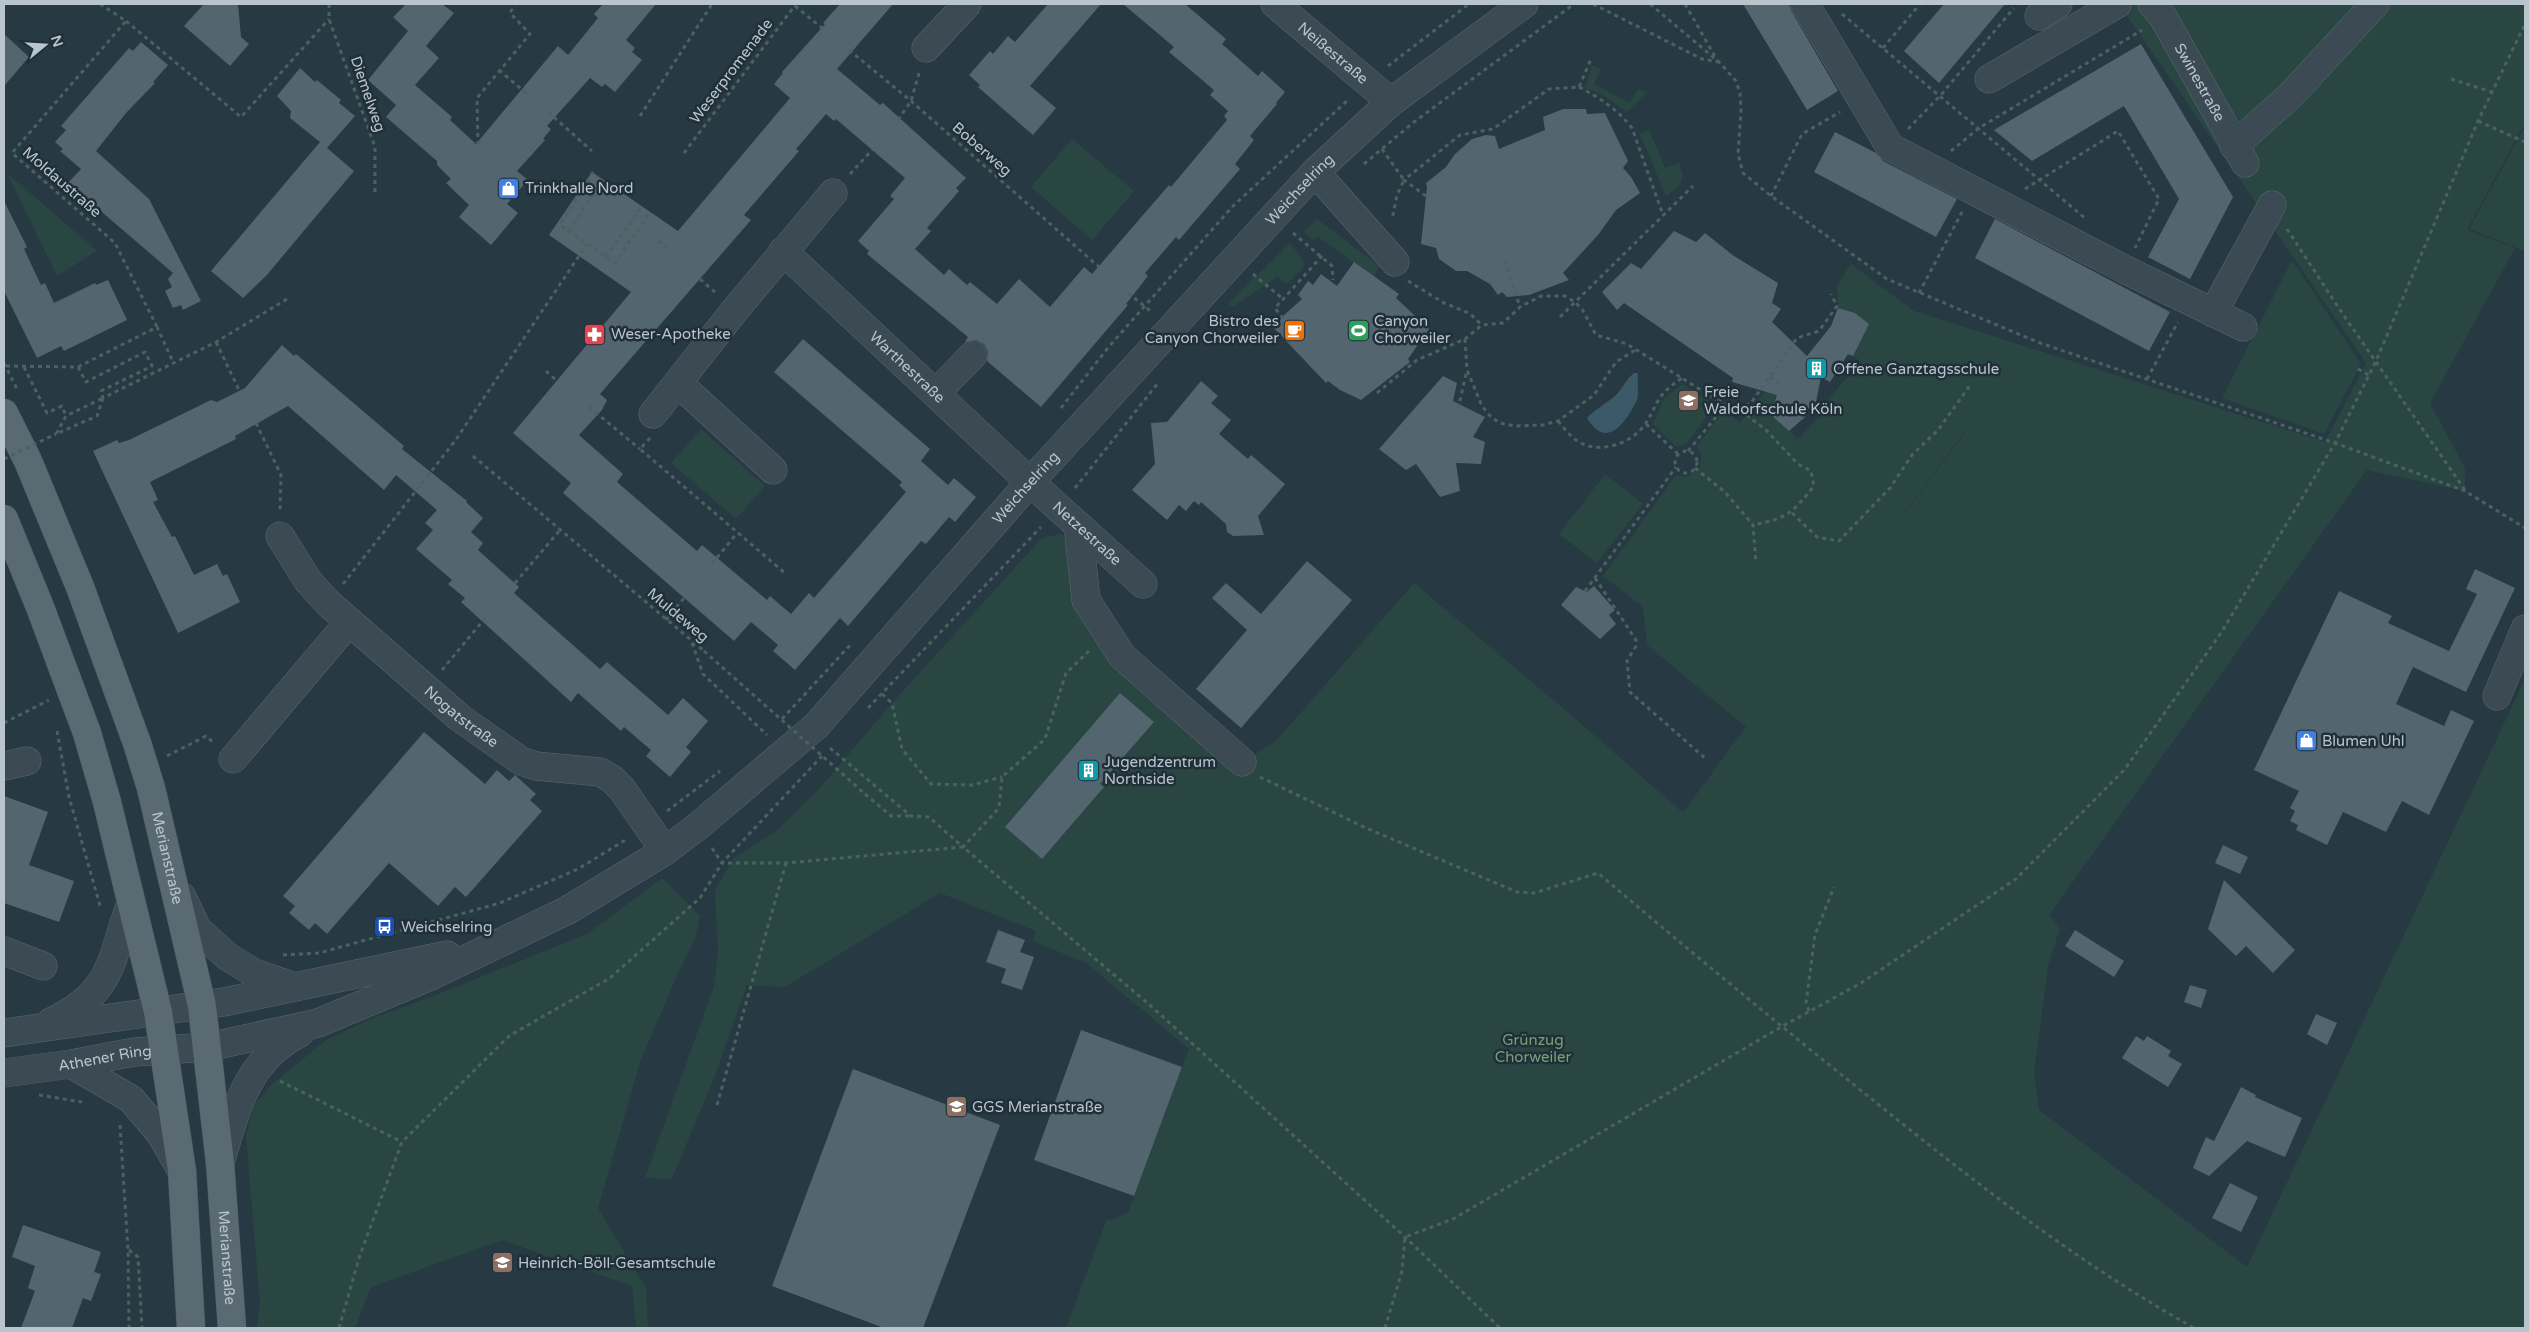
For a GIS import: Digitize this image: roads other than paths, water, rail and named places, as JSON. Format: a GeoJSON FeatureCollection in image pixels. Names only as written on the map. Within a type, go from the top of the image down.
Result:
{"type":"FeatureCollection","features":[{"type":"Feature","properties":{"kind":"main road","name":"Merianstraße"},"geometry":{"type":"LineString","coordinates":[[4,413],[28,461],[80,587],[137,743],[151,788],[202,1006],[220,1163],[232,1328]]}},
{"type":"Feature","properties":{"kind":"main road"},"geometry":{"type":"LineString","coordinates":[[4,519],[40,607],[87,733],[107,802],[158,1012],[182,1171],[191,1328]]}},
{"type":"Feature","properties":{"kind":"street"},"geometry":{"type":"LineString","coordinates":[[926,48],[967,4]]}},
{"type":"Feature","properties":{"kind":"street","name":"Neißestraße"},"geometry":{"type":"LineString","coordinates":[[1275,4],[1391,102]]}},
{"type":"Feature","properties":{"kind":"street","name":"Weichselring"},"geometry":{"type":"LineString","coordinates":[[208,1047],[318,1023],[433,975],[568,910],[665,851],[697,827],[816,726],[1030,482],[1315,172],[1391,102],[1524,4]]}},
{"type":"Feature","properties":{"kind":"street"},"geometry":{"type":"LineString","coordinates":[[1805,4],[1890,147],[2124,269],[2243,327]]}},
{"type":"Feature","properties":{"kind":"street"},"geometry":{"type":"LineString","coordinates":[[1989,79],[2117,4]]}},
{"type":"Feature","properties":{"kind":"street","name":"Swinestraße"},"geometry":{"type":"LineString","coordinates":[[2158,11],[2240,154],[2375,4]]}},
{"type":"Feature","properties":{"kind":"street"},"geometry":{"type":"LineString","coordinates":[[1315,172],[1395,262]]}},
{"type":"Feature","properties":{"kind":"street"},"geometry":{"type":"LineString","coordinates":[[653,414],[783,251],[832,193]]}},
{"type":"Feature","properties":{"kind":"street"},"geometry":{"type":"LineString","coordinates":[[2212,313],[2272,205]]}},
{"type":"Feature","properties":{"kind":"street","name":"Warthestraße"},"geometry":{"type":"LineString","coordinates":[[783,251],[1030,482]]}},
{"type":"Feature","properties":{"kind":"street"},"geometry":{"type":"LineString","coordinates":[[936,393],[973,355]]}},
{"type":"Feature","properties":{"kind":"street"},"geometry":{"type":"LineString","coordinates":[[678,383],[773,470]]}},
{"type":"Feature","properties":{"kind":"street","name":"Netzestraße"},"geometry":{"type":"LineString","coordinates":[[1030,482],[1143,584]]}},
{"type":"Feature","properties":{"kind":"street"},"geometry":{"type":"LineString","coordinates":[[1068,517],[1086,600],[1122,656],[1242,762]]}},
{"type":"Feature","properties":{"kind":"street","name":"Nogatstraße"},"geometry":{"type":"LineString","coordinates":[[280,536],[308,581],[328,603],[460,718],[521,762],[536,766],[600,772],[612,779],[622,789],[665,851]]}},
{"type":"Feature","properties":{"kind":"street"},"geometry":{"type":"LineString","coordinates":[[233,759],[349,622]]}},
{"type":"Feature","properties":{"kind":"street"},"geometry":{"type":"LineString","coordinates":[[2497,696],[2525,629]]}},
{"type":"Feature","properties":{"kind":"street"},"geometry":{"type":"LineString","coordinates":[[170,870],[197,929],[228,957],[254,973],[292,986]]}},
{"type":"Feature","properties":{"kind":"street"},"geometry":{"type":"LineString","coordinates":[[34,1030],[71,1013],[90,999],[108,974],[131,903]]}},
{"type":"Feature","properties":{"kind":"street","name":"Weichselring"},"geometry":{"type":"LineString","coordinates":[[158,1012],[202,1006],[292,986],[392,968],[504,941]]}},
{"type":"Feature","properties":{"kind":"street"},"geometry":{"type":"LineString","coordinates":[[4,952],[43,966]]}},
{"type":"Feature","properties":{"kind":"street"},"geometry":{"type":"LineString","coordinates":[[4,1033],[158,1012]]}},
{"type":"Feature","properties":{"kind":"street"},"geometry":{"type":"LineString","coordinates":[[220,1163],[243,1092],[255,1069],[284,1041],[318,1023]]}},
{"type":"Feature","properties":{"kind":"street","name":"Athener Ring"},"geometry":{"type":"LineString","coordinates":[[4,1073],[71,1064],[134,1052],[208,1047]]}},
{"type":"Feature","properties":{"kind":"street"},"geometry":{"type":"LineString","coordinates":[[71,1064],[131,1099],[160,1133],[182,1171]]}},
{"type":"Feature","properties":{"kind":"water"},"geometry":{"type":"Polygon","coordinates":[[[1634,373],[1638,373],[1637,400],[1622,424],[1609,433],[1594,428],[1587,418],[1616,395],[1634,373]]]}},
{"type":"Feature","properties":{"kind":"place","name":"Trinkhalle Nord"},"geometry":{"type":"Point","coordinates":[509,188]}},
{"type":"Feature","properties":{"kind":"place","name":"Bistro des Canyon Chorweiler"},"geometry":{"type":"Point","coordinates":[1295,330]}},
{"type":"Feature","properties":{"kind":"place","name":"Canyon Chorweiler"},"geometry":{"type":"Point","coordinates":[1358,330]}},
{"type":"Feature","properties":{"kind":"place","name":"Weser-Apotheke"},"geometry":{"type":"Point","coordinates":[595,334]}},
{"type":"Feature","properties":{"kind":"place","name":"Offene Ganztagsschule"},"geometry":{"type":"Point","coordinates":[1817,369]}},
{"type":"Feature","properties":{"kind":"place","name":"Freie Waldorfschule Köln"},"geometry":{"type":"Point","coordinates":[1688,401]}},
{"type":"Feature","properties":{"kind":"place","name":"Blumen Uhl"},"geometry":{"type":"Point","coordinates":[2306,741]}},
{"type":"Feature","properties":{"kind":"place","name":"Jugendzentrum Northside"},"geometry":{"type":"Point","coordinates":[1088,771]}},
{"type":"Feature","properties":{"kind":"place","name":"Weichselring"},"geometry":{"type":"Point","coordinates":[385,927]}},
{"type":"Feature","properties":{"kind":"place","name":"GGS Merianstraße"},"geometry":{"type":"Point","coordinates":[956,1107]}},
{"type":"Feature","properties":{"kind":"place","name":"Heinrich-Böll-Gesamtschule"},"geometry":{"type":"Point","coordinates":[502,1263]}},
{"type":"Feature","properties":{"kind":"park label","name":"Grünzug Chorweiler"},"geometry":{"type":"Point","coordinates":[1533,1048]}}]}
